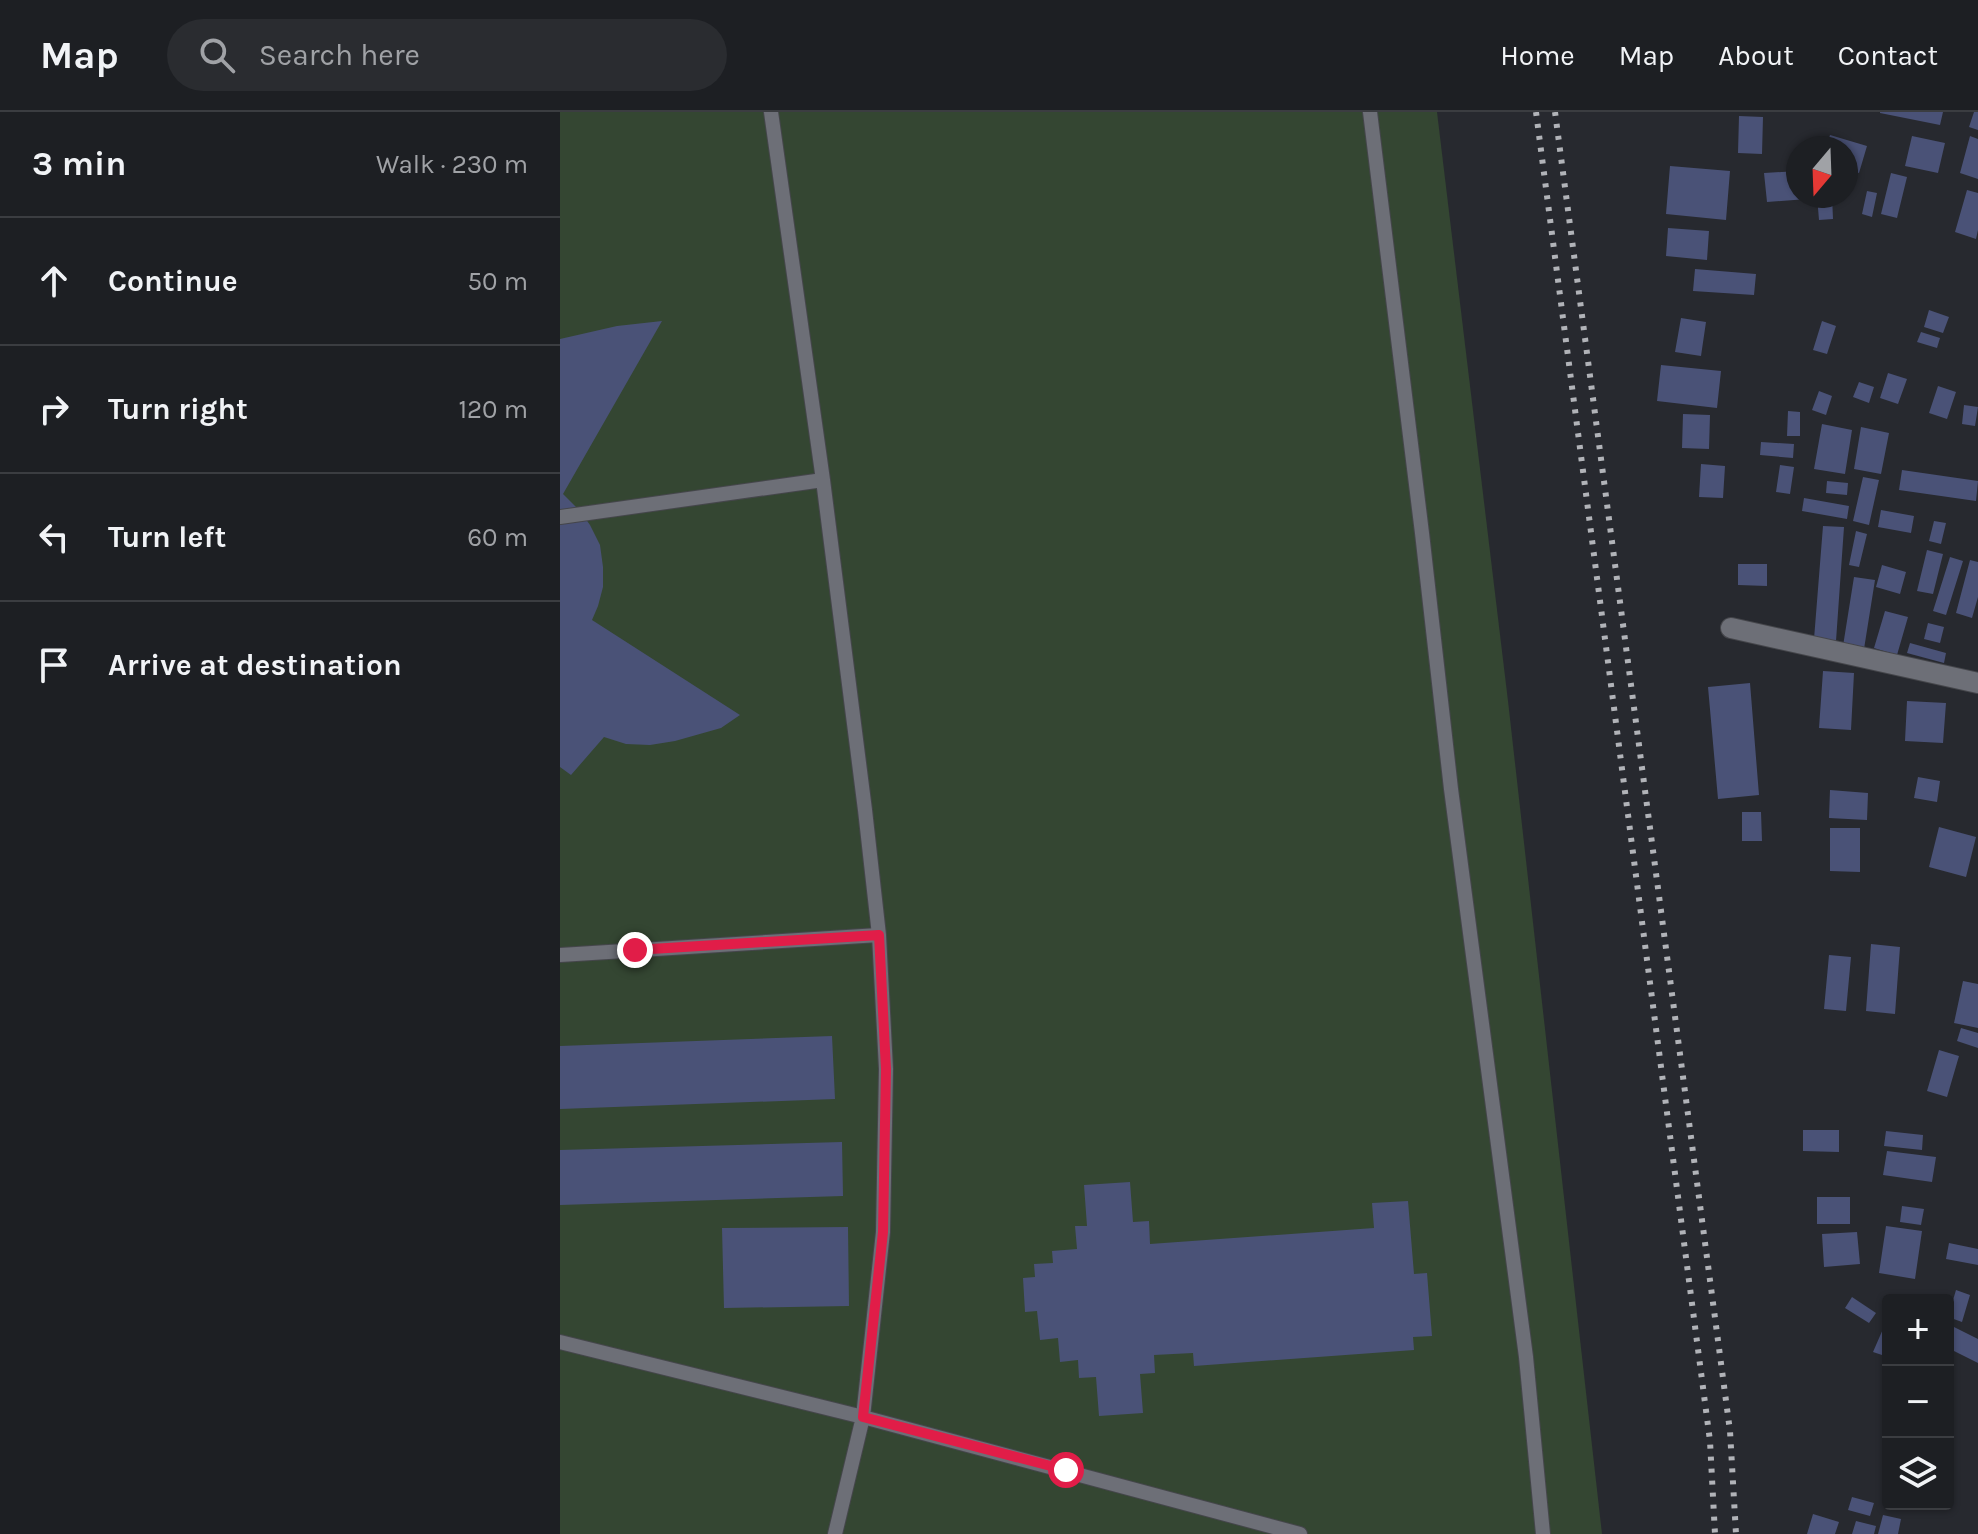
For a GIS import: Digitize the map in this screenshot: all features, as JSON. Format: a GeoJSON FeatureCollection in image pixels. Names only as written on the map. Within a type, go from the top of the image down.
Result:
{"type":"FeatureCollection","features":[{"type":"Feature","properties":{"kind":"street"},"geometry":{"type":"LineString","coordinates":[[1731,628],[1978,683]]}},
{"type":"Feature","properties":{"kind":"lane"},"geometry":{"type":"LineString","coordinates":[[771,112],[823,480],[879,935],[886,1069],[883,1232],[863,1417],[835,1534]]}},
{"type":"Feature","properties":{"kind":"lane"},"geometry":{"type":"LineString","coordinates":[[1370,112],[1451,789],[1526,1357],[1543,1534]]}},
{"type":"Feature","properties":{"kind":"lane"},"geometry":{"type":"LineString","coordinates":[[560,517],[823,480]]}},
{"type":"Feature","properties":{"kind":"lane"},"geometry":{"type":"LineString","coordinates":[[560,955],[879,935]]}},
{"type":"Feature","properties":{"kind":"lane"},"geometry":{"type":"LineString","coordinates":[[560,1342],[863,1417],[1300,1534]]}},
{"type":"Feature","properties":{"kind":"green space"},"geometry":{"type":"Polygon","coordinates":[[[560,112],[1437,112],[1508,701],[1602,1534],[560,1534],[560,112]]]}},
{"type":"Feature","properties":{"kind":"building"},"geometry":{"type":"Polygon","coordinates":[[[1880,112],[1943,112],[1940,125],[1880,112]]]}},
{"type":"Feature","properties":{"kind":"building"},"geometry":{"type":"Polygon","coordinates":[[[1974,112],[1978,112],[1978,130],[1969,127],[1974,112]]]}},
{"type":"Feature","properties":{"kind":"building"},"geometry":{"type":"Polygon","coordinates":[[[1739,116],[1763,117],[1762,154],[1738,153],[1739,116]]]}},
{"type":"Feature","properties":{"kind":"building"},"geometry":{"type":"Polygon","coordinates":[[[1912,136],[1945,143],[1938,173],[1905,166],[1912,136]]]}},
{"type":"Feature","properties":{"kind":"building"},"geometry":{"type":"Polygon","coordinates":[[[1970,136],[1978,139],[1978,179],[1960,173],[1970,136]]]}},
{"type":"Feature","properties":{"kind":"building"},"geometry":{"type":"Polygon","coordinates":[[[1858,143],[1867,146],[1858,173],[1858,143]]]}},
{"type":"Feature","properties":{"kind":"building"},"geometry":{"type":"Polygon","coordinates":[[[1670,166],[1730,171],[1726,220],[1666,214],[1670,166]]]}},
{"type":"Feature","properties":{"kind":"building"},"geometry":{"type":"Polygon","coordinates":[[[1786,172],[1786,201],[1767,202],[1764,173],[1786,172]]]}},
{"type":"Feature","properties":{"kind":"building"},"geometry":{"type":"Polygon","coordinates":[[[1891,173],[1907,177],[1897,218],[1881,214],[1891,173]]]}},
{"type":"Feature","properties":{"kind":"building"},"geometry":{"type":"Polygon","coordinates":[[[1967,190],[1978,193],[1976,239],[1955,232],[1967,190]]]}},
{"type":"Feature","properties":{"kind":"building"},"geometry":{"type":"Polygon","coordinates":[[[1867,191],[1877,193],[1872,217],[1862,214],[1867,191]]]}},
{"type":"Feature","properties":{"kind":"building"},"geometry":{"type":"Polygon","coordinates":[[[1818,208],[1833,208],[1833,219],[1819,220],[1818,208]]]}},
{"type":"Feature","properties":{"kind":"building"},"geometry":{"type":"Polygon","coordinates":[[[1668,228],[1709,231],[1707,260],[1666,256],[1668,228]]]}},
{"type":"Feature","properties":{"kind":"building"},"geometry":{"type":"Polygon","coordinates":[[[1695,269],[1756,274],[1754,295],[1693,291],[1695,269]]]}},
{"type":"Feature","properties":{"kind":"building"},"geometry":{"type":"Polygon","coordinates":[[[1929,310],[1949,317],[1943,333],[1924,327],[1929,310]]]}},
{"type":"Feature","properties":{"kind":"building"},"geometry":{"type":"Polygon","coordinates":[[[1681,318],[1706,322],[1701,356],[1675,352],[1681,318]]]}},
{"type":"Feature","properties":{"kind":"building"},"geometry":{"type":"Polygon","coordinates":[[[662,321],[563,494],[580,511],[600,545],[603,587],[592,620],[740,715],[721,728],[675,741],[650,745],[626,744],[604,737],[571,775],[560,767],[560,339],[617,326],[662,321]]]}},
{"type":"Feature","properties":{"kind":"building"},"geometry":{"type":"Polygon","coordinates":[[[1822,321],[1836,326],[1827,354],[1813,350],[1822,321]]]}},
{"type":"Feature","properties":{"kind":"building"},"geometry":{"type":"Polygon","coordinates":[[[1921,332],[1940,338],[1937,348],[1917,342],[1921,332]]]}},
{"type":"Feature","properties":{"kind":"building"},"geometry":{"type":"Polygon","coordinates":[[[1661,365],[1721,371],[1717,408],[1657,401],[1661,365]]]}},
{"type":"Feature","properties":{"kind":"building"},"geometry":{"type":"Polygon","coordinates":[[[1888,373],[1907,379],[1898,404],[1880,398],[1888,373]]]}},
{"type":"Feature","properties":{"kind":"building"},"geometry":{"type":"Polygon","coordinates":[[[1859,382],[1874,387],[1869,403],[1853,397],[1859,382]]]}},
{"type":"Feature","properties":{"kind":"building"},"geometry":{"type":"Polygon","coordinates":[[[1938,386],[1956,392],[1947,419],[1929,413],[1938,386]]]}},
{"type":"Feature","properties":{"kind":"building"},"geometry":{"type":"Polygon","coordinates":[[[1819,391],[1832,396],[1826,415],[1812,410],[1819,391]]]}},
{"type":"Feature","properties":{"kind":"building"},"geometry":{"type":"Polygon","coordinates":[[[1964,405],[1978,407],[1975,426],[1962,424],[1964,405]]]}},
{"type":"Feature","properties":{"kind":"building"},"geometry":{"type":"Polygon","coordinates":[[[1788,411],[1800,412],[1800,436],[1787,436],[1788,411]]]}},
{"type":"Feature","properties":{"kind":"building"},"geometry":{"type":"Polygon","coordinates":[[[1683,414],[1710,415],[1709,449],[1682,448],[1683,414]]]}},
{"type":"Feature","properties":{"kind":"building"},"geometry":{"type":"Polygon","coordinates":[[[1822,424],[1852,430],[1845,474],[1814,469],[1822,424]]]}},
{"type":"Feature","properties":{"kind":"building"},"geometry":{"type":"Polygon","coordinates":[[[1861,427],[1889,433],[1881,474],[1854,469],[1861,427]]]}},
{"type":"Feature","properties":{"kind":"building"},"geometry":{"type":"Polygon","coordinates":[[[1761,442],[1794,444],[1793,458],[1760,455],[1761,442]]]}},
{"type":"Feature","properties":{"kind":"building"},"geometry":{"type":"Polygon","coordinates":[[[1701,464],[1725,466],[1723,498],[1699,497],[1701,464]]]}},
{"type":"Feature","properties":{"kind":"building"},"geometry":{"type":"Polygon","coordinates":[[[1780,465],[1794,467],[1790,494],[1776,492],[1780,465]]]}},
{"type":"Feature","properties":{"kind":"building"},"geometry":{"type":"Polygon","coordinates":[[[1902,470],[1978,481],[1976,501],[1899,490],[1902,470]]]}},
{"type":"Feature","properties":{"kind":"building"},"geometry":{"type":"Polygon","coordinates":[[[1863,477],[1879,480],[1869,525],[1853,521],[1863,477]]]}},
{"type":"Feature","properties":{"kind":"building"},"geometry":{"type":"Polygon","coordinates":[[[1827,481],[1848,483],[1847,495],[1826,493],[1827,481]]]}},
{"type":"Feature","properties":{"kind":"building"},"geometry":{"type":"Polygon","coordinates":[[[1804,498],[1849,506],[1847,519],[1802,511],[1804,498]]]}},
{"type":"Feature","properties":{"kind":"building"},"geometry":{"type":"Polygon","coordinates":[[[1881,510],[1914,516],[1911,533],[1878,527],[1881,510]]]}},
{"type":"Feature","properties":{"kind":"building"},"geometry":{"type":"Polygon","coordinates":[[[1934,521],[1946,523],[1941,544],[1929,541],[1934,521]]]}},
{"type":"Feature","properties":{"kind":"building"},"geometry":{"type":"Polygon","coordinates":[[[1823,526],[1844,527],[1836,641],[1814,639],[1823,526]]]}},
{"type":"Feature","properties":{"kind":"building"},"geometry":{"type":"Polygon","coordinates":[[[1856,531],[1867,534],[1859,567],[1849,565],[1856,531]]]}},
{"type":"Feature","properties":{"kind":"building"},"geometry":{"type":"Polygon","coordinates":[[[1927,550],[1943,554],[1933,594],[1917,591],[1927,550]]]}},
{"type":"Feature","properties":{"kind":"building"},"geometry":{"type":"Polygon","coordinates":[[[1950,557],[1963,561],[1946,615],[1933,611],[1950,557]]]}},
{"type":"Feature","properties":{"kind":"building"},"geometry":{"type":"Polygon","coordinates":[[[1970,560],[1978,562],[1978,597],[1972,618],[1956,613],[1970,560]]]}},
{"type":"Feature","properties":{"kind":"building"},"geometry":{"type":"Polygon","coordinates":[[[1738,564],[1767,564],[1767,586],[1738,585],[1738,564]]]}},
{"type":"Feature","properties":{"kind":"building"},"geometry":{"type":"Polygon","coordinates":[[[1882,565],[1906,572],[1900,594],[1876,587],[1882,565]]]}},
{"type":"Feature","properties":{"kind":"building"},"geometry":{"type":"Polygon","coordinates":[[[1854,577],[1875,580],[1864,649],[1843,646],[1854,577]]]}},
{"type":"Feature","properties":{"kind":"building"},"geometry":{"type":"Polygon","coordinates":[[[1885,611],[1908,617],[1897,655],[1874,648],[1885,611]]]}},
{"type":"Feature","properties":{"kind":"building"},"geometry":{"type":"Polygon","coordinates":[[[1928,623],[1944,627],[1940,643],[1924,639],[1928,623]]]}},
{"type":"Feature","properties":{"kind":"building"},"geometry":{"type":"Polygon","coordinates":[[[1910,643],[1946,653],[1944,663],[1907,653],[1910,643]]]}},
{"type":"Feature","properties":{"kind":"building"},"geometry":{"type":"Polygon","coordinates":[[[1823,671],[1854,673],[1851,730],[1819,728],[1823,671]]]}},
{"type":"Feature","properties":{"kind":"building"},"geometry":{"type":"Polygon","coordinates":[[[1750,683],[1759,795],[1718,799],[1708,687],[1750,683]]]}},
{"type":"Feature","properties":{"kind":"building"},"geometry":{"type":"Polygon","coordinates":[[[1907,701],[1946,703],[1943,743],[1905,741],[1907,701]]]}},
{"type":"Feature","properties":{"kind":"building"},"geometry":{"type":"Polygon","coordinates":[[[1918,777],[1940,781],[1937,802],[1914,798],[1918,777]]]}},
{"type":"Feature","properties":{"kind":"building"},"geometry":{"type":"Polygon","coordinates":[[[1830,790],[1868,793],[1867,820],[1829,818],[1830,790]]]}},
{"type":"Feature","properties":{"kind":"building"},"geometry":{"type":"Polygon","coordinates":[[[1742,812],[1761,812],[1762,841],[1742,841],[1742,812]]]}},
{"type":"Feature","properties":{"kind":"building"},"geometry":{"type":"Polygon","coordinates":[[[1939,827],[1976,837],[1966,877],[1929,867],[1939,827]]]}},
{"type":"Feature","properties":{"kind":"building"},"geometry":{"type":"Polygon","coordinates":[[[1830,828],[1860,828],[1860,872],[1830,871],[1830,828]]]}},
{"type":"Feature","properties":{"kind":"building"},"geometry":{"type":"Polygon","coordinates":[[[1871,944],[1900,947],[1895,1014],[1866,1011],[1871,944]]]}},
{"type":"Feature","properties":{"kind":"building"},"geometry":{"type":"Polygon","coordinates":[[[1829,955],[1851,957],[1846,1011],[1824,1009],[1829,955]]]}},
{"type":"Feature","properties":{"kind":"building"},"geometry":{"type":"Polygon","coordinates":[[[1963,981],[1978,984],[1978,1028],[1954,1023],[1963,981]]]}},
{"type":"Feature","properties":{"kind":"building"},"geometry":{"type":"Polygon","coordinates":[[[1961,1028],[1978,1033],[1978,1048],[1957,1041],[1961,1028]]]}},
{"type":"Feature","properties":{"kind":"building"},"geometry":{"type":"Polygon","coordinates":[[[832,1036],[835,1099],[560,1109],[560,1046],[832,1036]]]}},
{"type":"Feature","properties":{"kind":"building"},"geometry":{"type":"Polygon","coordinates":[[[1939,1050],[1959,1056],[1947,1097],[1927,1091],[1939,1050]]]}},
{"type":"Feature","properties":{"kind":"building"},"geometry":{"type":"Polygon","coordinates":[[[1803,1130],[1839,1130],[1839,1152],[1803,1151],[1803,1130]]]}},
{"type":"Feature","properties":{"kind":"building"},"geometry":{"type":"Polygon","coordinates":[[[1886,1131],[1923,1135],[1922,1150],[1884,1146],[1886,1131]]]}},
{"type":"Feature","properties":{"kind":"building"},"geometry":{"type":"Polygon","coordinates":[[[842,1142],[843,1196],[560,1205],[560,1150],[842,1142]]]}},
{"type":"Feature","properties":{"kind":"building"},"geometry":{"type":"Polygon","coordinates":[[[1887,1151],[1936,1157],[1932,1182],[1883,1175],[1887,1151]]]}},
{"type":"Feature","properties":{"kind":"building"},"geometry":{"type":"Polygon","coordinates":[[[1130,1182],[1133,1222],[1149,1221],[1150,1244],[1374,1228],[1372,1203],[1408,1201],[1414,1274],[1427,1273],[1432,1336],[1413,1337],[1414,1350],[1194,1366],[1193,1353],[1154,1355],[1155,1373],[1140,1374],[1143,1413],[1099,1416],[1096,1377],[1079,1378],[1078,1360],[1060,1362],[1058,1338],[1040,1340],[1037,1311],[1025,1312],[1023,1278],[1035,1277],[1034,1264],[1053,1263],[1052,1251],[1077,1249],[1075,1226],[1087,1226],[1084,1185],[1130,1182]]]}},
{"type":"Feature","properties":{"kind":"building"},"geometry":{"type":"Polygon","coordinates":[[[1817,1197],[1850,1197],[1850,1224],[1817,1224],[1817,1197]]]}},
{"type":"Feature","properties":{"kind":"building"},"geometry":{"type":"Polygon","coordinates":[[[1902,1206],[1924,1209],[1921,1225],[1900,1222],[1902,1206]]]}},
{"type":"Feature","properties":{"kind":"building"},"geometry":{"type":"Polygon","coordinates":[[[1886,1226],[1922,1231],[1915,1279],[1879,1273],[1886,1226]]]}},
{"type":"Feature","properties":{"kind":"building"},"geometry":{"type":"Polygon","coordinates":[[[848,1227],[849,1306],[724,1308],[722,1228],[848,1227]]]}},
{"type":"Feature","properties":{"kind":"building"},"geometry":{"type":"Polygon","coordinates":[[[1857,1232],[1860,1264],[1824,1267],[1822,1234],[1857,1232]]]}},
{"type":"Feature","properties":{"kind":"building"},"geometry":{"type":"Polygon","coordinates":[[[1949,1243],[1978,1249],[1978,1265],[1946,1259],[1949,1243]]]}},
{"type":"Feature","properties":{"kind":"building"},"geometry":{"type":"Polygon","coordinates":[[[1956,1290],[1970,1295],[1962,1322],[1954,1319],[1956,1290]]]}},
{"type":"Feature","properties":{"kind":"building"},"geometry":{"type":"Polygon","coordinates":[[[1852,1297],[1876,1313],[1869,1323],[1845,1308],[1852,1297]]]}},
{"type":"Feature","properties":{"kind":"building"},"geometry":{"type":"Polygon","coordinates":[[[1954,1327],[1978,1339],[1978,1363],[1954,1351],[1954,1327]]]}},
{"type":"Feature","properties":{"kind":"building"},"geometry":{"type":"Polygon","coordinates":[[[1882,1331],[1882,1355],[1873,1352],[1882,1331]]]}},
{"type":"Feature","properties":{"kind":"building"},"geometry":{"type":"Polygon","coordinates":[[[1852,1497],[1874,1503],[1870,1516],[1848,1510],[1852,1497]]]}},
{"type":"Feature","properties":{"kind":"building"},"geometry":{"type":"Polygon","coordinates":[[[1813,1514],[1839,1522],[1835,1534],[1807,1534],[1813,1514]]]}},
{"type":"Feature","properties":{"kind":"building"},"geometry":{"type":"Polygon","coordinates":[[[1883,1515],[1901,1519],[1898,1534],[1878,1534],[1883,1515]]]}},
{"type":"Feature","properties":{"kind":"building"},"geometry":{"type":"Polygon","coordinates":[[[1856,1521],[1876,1526],[1874,1534],[1852,1534],[1856,1521]]]}},
{"type":"Feature","properties":{"kind":"railway"},"geometry":{"type":"LineString","coordinates":[[1536,112],[1710,1441],[1715,1534]]}},
{"type":"Feature","properties":{"kind":"railway"},"geometry":{"type":"LineString","coordinates":[[1555,112],[1730,1431],[1736,1534]]}},
{"type":"Feature","properties":{"kind":"route"},"geometry":{"type":"LineString","coordinates":[[635,950],[879,935],[886,1069],[883,1232],[863,1417],[1066,1470]]}}]}
